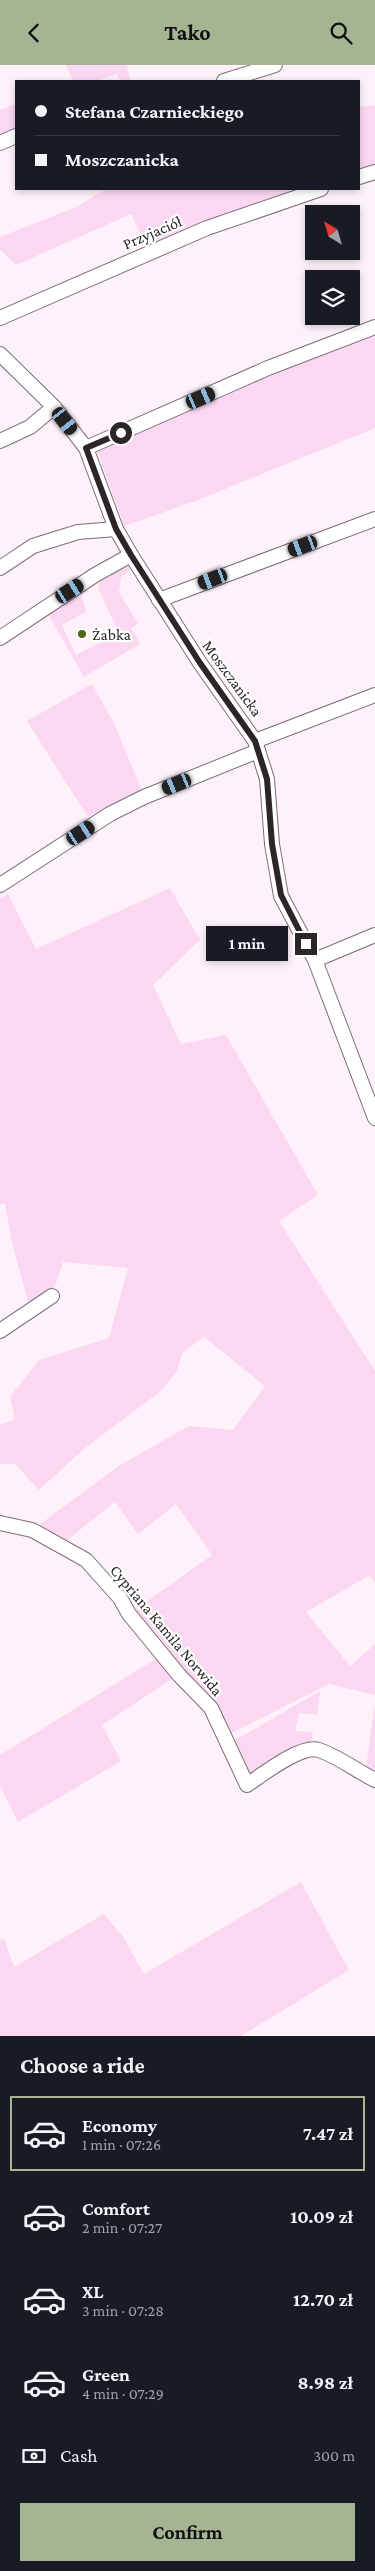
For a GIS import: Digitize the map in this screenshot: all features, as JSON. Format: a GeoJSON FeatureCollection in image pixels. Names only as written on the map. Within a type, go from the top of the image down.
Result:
{"type":"FeatureCollection","features":[{"type":"Feature","properties":{"kind":"street"},"geometry":{"type":"LineString","coordinates":[[227,80],[275,65]]}},
{"type":"Feature","properties":{"kind":"street"},"geometry":{"type":"LineString","coordinates":[[0,143],[15,136]]}},
{"type":"Feature","properties":{"kind":"street"},"geometry":{"type":"LineString","coordinates":[[360,177],[375,172]]}},
{"type":"Feature","properties":{"kind":"street","name":"Przyjaciół"},"geometry":{"type":"LineString","coordinates":[[0,318],[207,228],[318,190]]}},
{"type":"Feature","properties":{"kind":"street"},"geometry":{"type":"LineString","coordinates":[[86,448],[268,368],[375,327]]}},
{"type":"Feature","properties":{"kind":"street","name":"Moszczanicka"},"geometry":{"type":"LineString","coordinates":[[0,354],[54,407],[86,448],[116,529],[159,599],[256,746],[267,779],[272,844],[281,895],[315,960],[375,1118]]}},
{"type":"Feature","properties":{"kind":"street"},"geometry":{"type":"LineString","coordinates":[[0,441],[30,427],[54,407]]}},
{"type":"Feature","properties":{"kind":"street"},"geometry":{"type":"LineString","coordinates":[[159,599],[375,519]]}},
{"type":"Feature","properties":{"kind":"street"},"geometry":{"type":"LineString","coordinates":[[0,568],[33,546],[78,532],[116,529]]}},
{"type":"Feature","properties":{"kind":"street"},"geometry":{"type":"LineString","coordinates":[[0,638],[95,575],[131,555]]}},
{"type":"Feature","properties":{"kind":"street"},"geometry":{"type":"LineString","coordinates":[[0,885],[119,810],[144,797],[375,695]]}},
{"type":"Feature","properties":{"kind":"street"},"geometry":{"type":"LineString","coordinates":[[315,960],[375,935]]}},
{"type":"Feature","properties":{"kind":"street"},"geometry":{"type":"LineString","coordinates":[[0,1331],[52,1297]]}},
{"type":"Feature","properties":{"kind":"street","name":"Cypriana Kamila Norwida"},"geometry":{"type":"LineString","coordinates":[[0,1523],[32,1530],[86,1560],[120,1598],[140,1627],[179,1675],[211,1708],[247,1785],[302,1752],[318,1749],[375,1780]]}},
{"type":"Feature","properties":{"kind":"shaded area"},"geometry":{"type":"Polygon","coordinates":[[[66,65],[127,65],[130,80],[120,80],[117,74],[99,80],[73,80],[66,65]]]}},
{"type":"Feature","properties":{"kind":"shaded area"},"geometry":{"type":"Polygon","coordinates":[[[15,104],[15,136],[0,143],[0,110],[15,104]]]}},
{"type":"Feature","properties":{"kind":"shaded area"},"geometry":{"type":"Polygon","coordinates":[[[375,105],[375,168],[360,173],[360,107],[375,105]]]}},
{"type":"Feature","properties":{"kind":"shaded area"},"geometry":{"type":"Polygon","coordinates":[[[104,190],[306,190],[148,249],[131,214],[16,265],[0,250],[0,237],[76,207],[104,190]]]}},
{"type":"Feature","properties":{"kind":"shaded area"},"geometry":{"type":"Polygon","coordinates":[[[375,332],[375,428],[193,502],[124,526],[98,452],[99,448],[375,332]]]}},
{"type":"Feature","properties":{"kind":"shaded area"},"geometry":{"type":"Polygon","coordinates":[[[129,566],[131,570],[121,577],[119,592],[138,624],[131,628],[140,644],[84,677],[48,614],[76,595],[82,598],[86,612],[62,625],[76,655],[119,633],[98,588],[99,583],[109,572],[129,566]]]}},
{"type":"Feature","properties":{"kind":"shaded area"},"geometry":{"type":"Polygon","coordinates":[[[92,684],[114,723],[142,791],[88,817],[27,721],[92,684]]]}},
{"type":"Feature","properties":{"kind":"shaded area"},"geometry":{"type":"Polygon","coordinates":[[[170,888],[200,940],[153,985],[181,1044],[226,1035],[318,1195],[279,1221],[375,1371],[375,1583],[370,1575],[306,1612],[350,1666],[375,1644],[375,1695],[329,1684],[224,1737],[178,1675],[102,1725],[121,1761],[18,1822],[0,1786],[0,1755],[162,1655],[132,1612],[212,1555],[176,1504],[138,1534],[115,1502],[62,1544],[32,1530],[120,1465],[189,1426],[233,1430],[265,1386],[204,1337],[182,1353],[177,1371],[161,1391],[85,1448],[39,1490],[15,1464],[0,1464],[0,1425],[15,1419],[10,1397],[39,1360],[109,1338],[128,1268],[63,1262],[52,1296],[30,1309],[11,1239],[5,1203],[0,1205],[0,899],[8,894],[36,949],[170,888]]]}},
{"type":"Feature","properties":{"kind":"shaded area"},"geometry":{"type":"Polygon","coordinates":[[[320,1691],[317,1715],[299,1713],[295,1731],[313,1732],[310,1746],[250,1778],[232,1742],[320,1691]]]}},
{"type":"Feature","properties":{"kind":"shaded area"},"geometry":{"type":"Polygon","coordinates":[[[375,1704],[375,1780],[365,1775],[375,1704]]]}},
{"type":"Feature","properties":{"kind":"shaded area"},"geometry":{"type":"Polygon","coordinates":[[[301,1882],[349,1970],[241,2036],[0,2036],[0,1940],[4,1938],[14,1967],[104,1914],[124,1938],[144,1974],[301,1882]]]}},
{"type":"Feature","properties":{"kind":"place","name":"Żabka"},"geometry":{"type":"Point","coordinates":[82,634]}},
{"type":"Feature","properties":{"kind":"route"},"geometry":{"type":"LineString","coordinates":[[121,433],[86,448],[116,529],[200,663],[255,741],[267,779],[272,844],[281,895],[306,944]]}}]}
